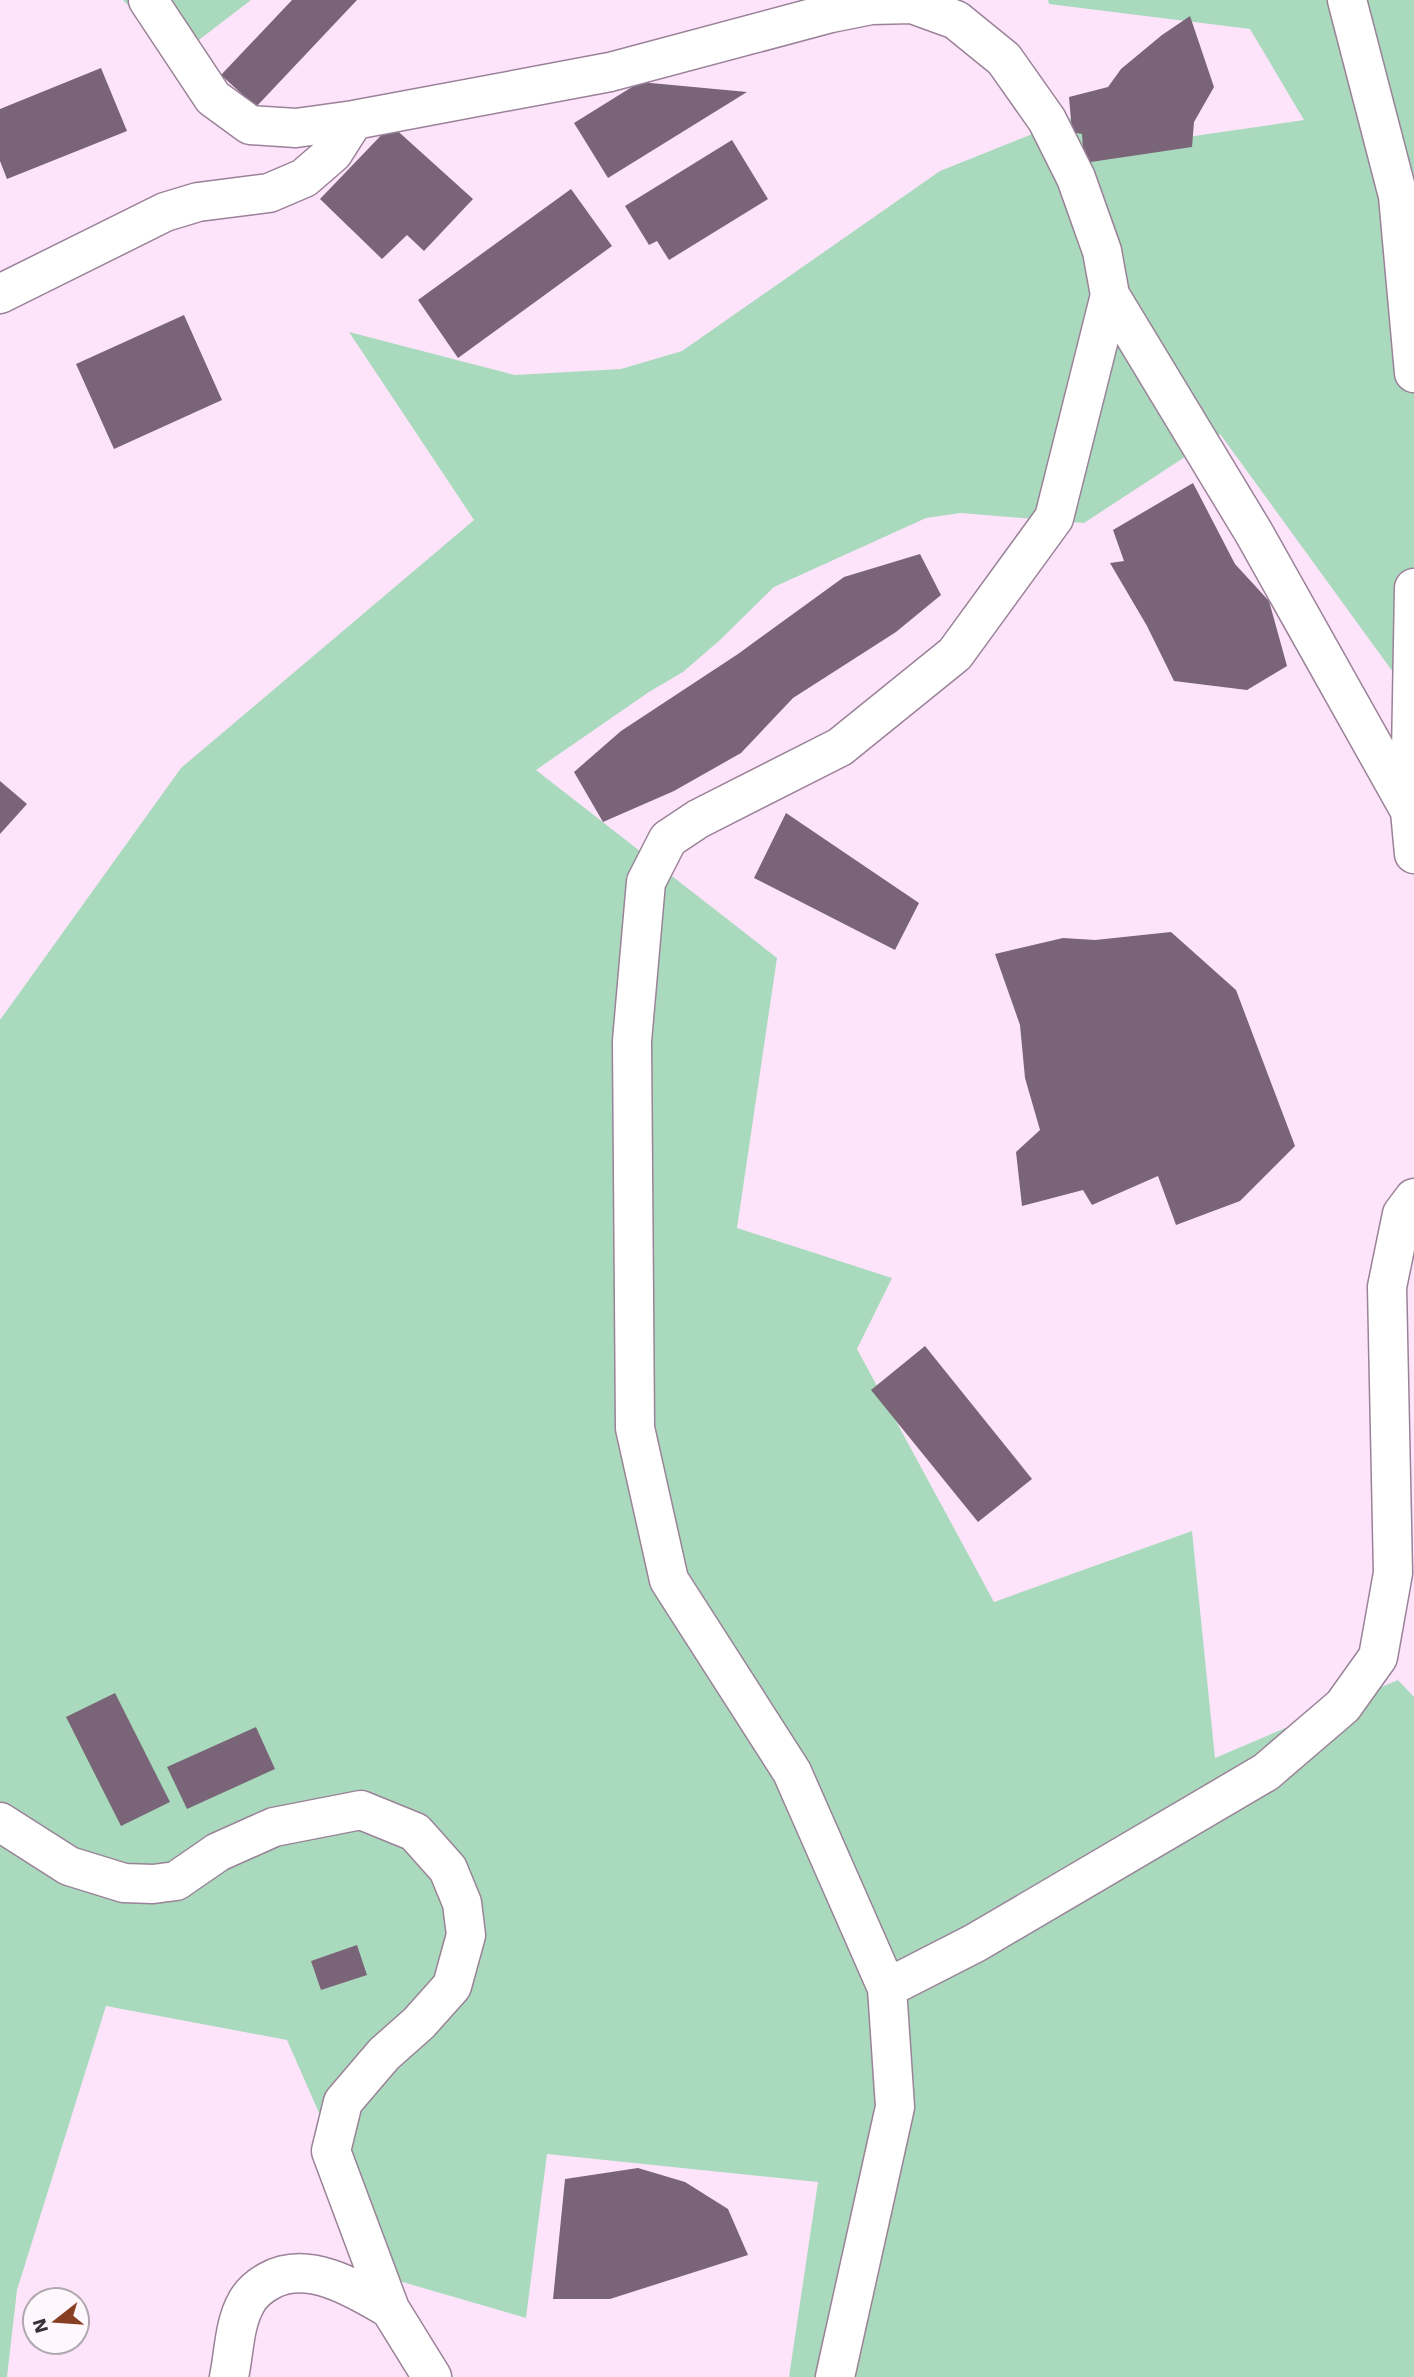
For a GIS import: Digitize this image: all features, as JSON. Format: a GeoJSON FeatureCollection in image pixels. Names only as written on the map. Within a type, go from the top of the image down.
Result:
{"type":"FeatureCollection","features":[{"type":"Feature","properties":{"kind":"street"},"geometry":{"type":"LineString","coordinates":[[148,0],[213,99],[250,125],[296,128],[354,120],[610,72],[831,13],[871,5],[912,4],[956,20],[1004,59],[1047,120],[1076,178],[1102,251],[1110,295],[1254,533],[1410,811]]}},
{"type":"Feature","properties":{"kind":"street"},"geometry":{"type":"LineString","coordinates":[[1347,0],[1398,196],[1414,373]]}},
{"type":"Feature","properties":{"kind":"street"},"geometry":{"type":"LineString","coordinates":[[0,294],[166,212],[198,202],[269,193],[304,178],[333,153],[354,120]]}},
{"type":"Feature","properties":{"kind":"street"},"geometry":{"type":"LineString","coordinates":[[835,2377],[895,2107],[887,1987],[792,1772],[669,1580],[635,1428],[632,1041],[646,881],[668,839],[698,819],[840,747],[955,654],[1054,518],[1110,295]]}},
{"type":"Feature","properties":{"kind":"street"},"geometry":{"type":"LineString","coordinates":[[1414,588],[1410,811],[1414,854]]}},
{"type":"Feature","properties":{"kind":"street"},"geometry":{"type":"LineString","coordinates":[[887,1987],[975,1943],[1266,1772],[1343,1706],[1378,1657],[1393,1573],[1387,1287],[1402,1214],[1414,1198]]}},
{"type":"Feature","properties":{"kind":"street"},"geometry":{"type":"LineString","coordinates":[[0,1822],[69,1866],[124,1883],[153,1884],[176,1881],[218,1852],[274,1827],[361,1810],[415,1832],[448,1869],[462,1903],[466,1935],[452,1986],[419,2023],[384,2054],[343,2102],[331,2151],[390,2309],[432,2377]]}},
{"type":"Feature","properties":{"kind":"street"},"geometry":{"type":"LineString","coordinates":[[229,2377],[240,2316],[246,2302],[259,2287],[283,2274],[306,2273],[346,2285],[390,2309]]}},
{"type":"Feature","properties":{"kind":"green space"},"geometry":{"type":"Polygon","coordinates":[[[123,0],[251,0],[178,56],[123,0]]]}},
{"type":"Feature","properties":{"kind":"green space"},"geometry":{"type":"Polygon","coordinates":[[[1048,0],[1414,0],[1414,701],[1220,434],[1084,523],[961,513],[926,518],[774,587],[683,672],[649,692],[536,770],[777,958],[737,1228],[892,1278],[857,1349],[994,1602],[1192,1531],[1215,1758],[1398,1680],[1414,1697],[1414,2377],[789,2377],[818,2182],[547,2154],[526,2318],[392,2279],[287,2040],[106,2006],[17,2290],[7,2377],[0,2377],[0,1020],[181,768],[474,520],[349,332],[515,375],[621,369],[682,351],[940,171],[1077,116],[1139,144],[1304,120],[1250,29],[1049,4],[1048,0]]]}},
{"type":"Feature","properties":{"kind":"building"},"geometry":{"type":"Polygon","coordinates":[[[292,0],[357,0],[256,107],[221,75],[292,0]]]}},
{"type":"Feature","properties":{"kind":"building"},"geometry":{"type":"Polygon","coordinates":[[[1190,16],[1214,87],[1194,122],[1192,147],[1084,163],[1082,134],[1072,132],[1069,97],[1108,87],[1121,69],[1190,16]]]}},
{"type":"Feature","properties":{"kind":"building"},"geometry":{"type":"Polygon","coordinates":[[[101,68],[127,131],[7,179],[0,161],[0,109],[101,68]]]}},
{"type":"Feature","properties":{"kind":"building"},"geometry":{"type":"Polygon","coordinates":[[[640,82],[747,92],[608,178],[574,123],[640,82]]]}},
{"type":"Feature","properties":{"kind":"building"},"geometry":{"type":"Polygon","coordinates":[[[391,125],[473,199],[424,251],[407,235],[382,259],[320,199],[391,125]]]}},
{"type":"Feature","properties":{"kind":"building"},"geometry":{"type":"Polygon","coordinates":[[[732,140],[768,199],[669,260],[657,241],[649,245],[625,206],[732,140]]]}},
{"type":"Feature","properties":{"kind":"building"},"geometry":{"type":"Polygon","coordinates":[[[571,189],[612,246],[458,358],[418,300],[571,189]]]}},
{"type":"Feature","properties":{"kind":"building"},"geometry":{"type":"Polygon","coordinates":[[[184,315],[222,400],[114,449],[76,364],[184,315]]]}},
{"type":"Feature","properties":{"kind":"building"},"geometry":{"type":"Polygon","coordinates":[[[1193,483],[1235,564],[1269,601],[1287,666],[1247,690],[1174,681],[1147,626],[1110,563],[1124,561],[1113,530],[1193,483]]]}},
{"type":"Feature","properties":{"kind":"building"},"geometry":{"type":"Polygon","coordinates":[[[920,554],[941,595],[896,632],[793,698],[741,753],[674,791],[603,822],[574,772],[621,731],[738,654],[844,577],[920,554]]]}},
{"type":"Feature","properties":{"kind":"building"},"geometry":{"type":"Polygon","coordinates":[[[0,781],[27,804],[0,834],[0,781]]]}},
{"type":"Feature","properties":{"kind":"building"},"geometry":{"type":"Polygon","coordinates":[[[786,813],[919,903],[895,950],[754,878],[786,813]]]}},
{"type":"Feature","properties":{"kind":"building"},"geometry":{"type":"Polygon","coordinates":[[[1171,932],[1236,990],[1295,1146],[1240,1201],[1176,1225],[1158,1176],[1092,1205],[1083,1190],[1022,1206],[1016,1152],[1040,1130],[1025,1078],[1020,1025],[995,954],[1063,938],[1095,940],[1171,932]]]}},
{"type":"Feature","properties":{"kind":"building"},"geometry":{"type":"Polygon","coordinates":[[[925,1346],[1032,1479],[978,1522],[871,1390],[925,1346]]]}},
{"type":"Feature","properties":{"kind":"building"},"geometry":{"type":"Polygon","coordinates":[[[115,1693],[170,1802],[121,1826],[66,1717],[115,1693]]]}},
{"type":"Feature","properties":{"kind":"building"},"geometry":{"type":"Polygon","coordinates":[[[256,1727],[275,1769],[187,1809],[167,1767],[256,1727]]]}},
{"type":"Feature","properties":{"kind":"building"},"geometry":{"type":"Polygon","coordinates":[[[357,1945],[367,1975],[321,1990],[311,1961],[357,1945]]]}},
{"type":"Feature","properties":{"kind":"building"},"geometry":{"type":"Polygon","coordinates":[[[638,2168],[685,2182],[728,2209],[748,2255],[610,2299],[553,2299],[565,2179],[638,2168]]]}}]}
